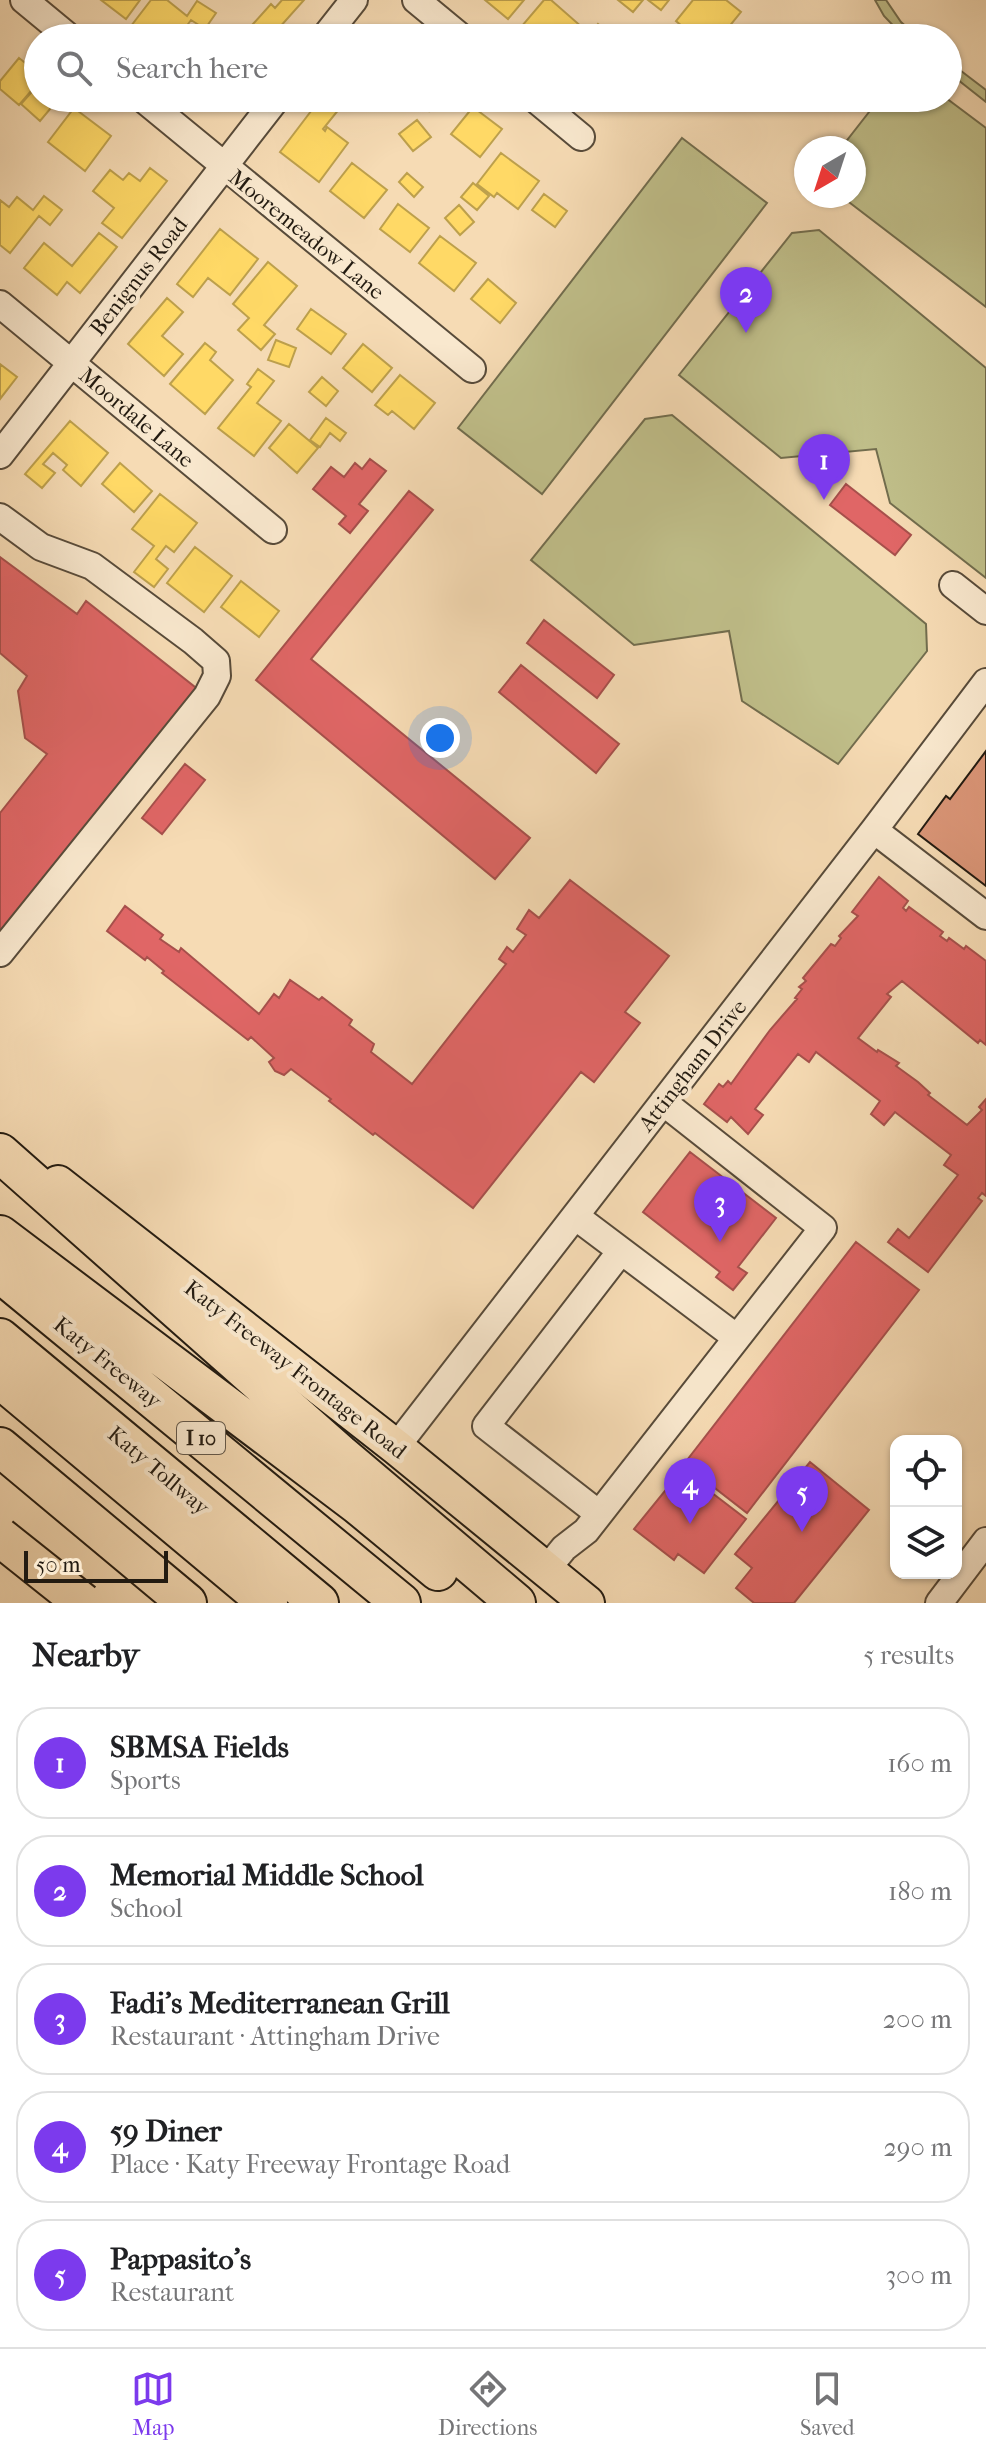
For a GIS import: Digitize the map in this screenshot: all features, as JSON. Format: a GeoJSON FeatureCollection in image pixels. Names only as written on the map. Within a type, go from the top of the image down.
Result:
{"type":"FeatureCollection","features":[{"type":"Feature","properties":{"kind":"highway"},"geometry":{"type":"LineString","coordinates":[[0,1153],[340,1454],[516,1603]]}},
{"type":"Feature","properties":{"kind":"highway"},"geometry":{"type":"LineString","coordinates":[[0,1235],[358,1505],[478,1603]]}},
{"type":"Feature","properties":{"kind":"highway","name":"Katy Freeway"},"geometry":{"type":"LineString","coordinates":[[0,1273],[401,1603]]}},
{"type":"Feature","properties":{"kind":"highway","name":"Katy Tollway"},"geometry":{"type":"LineString","coordinates":[[0,1338],[319,1603]]}},
{"type":"Feature","properties":{"kind":"highway","name":"Katy Tollway"},"geometry":{"type":"LineString","coordinates":[[0,1379],[268,1603]]}},
{"type":"Feature","properties":{"kind":"highway"},"geometry":{"type":"LineString","coordinates":[[0,1447],[187,1603]]}},
{"type":"Feature","properties":{"kind":"highway"},"geometry":{"type":"LineString","coordinates":[[0,1527],[80,1603]]}},
{"type":"Feature","properties":{"kind":"highway"},"geometry":{"type":"LineString","coordinates":[[0,1537],[80,1603]]}},
{"type":"Feature","properties":{"kind":"main road","name":"Katy Freeway Frontage Road"},"geometry":{"type":"LineString","coordinates":[[0,1140],[396,1447],[587,1603]]}},
{"type":"Feature","properties":{"kind":"street"},"geometry":{"type":"LineString","coordinates":[[24,0],[53,24]]}},
{"type":"Feature","properties":{"kind":"street"},"geometry":{"type":"LineString","coordinates":[[335,24],[354,0]]}},
{"type":"Feature","properties":{"kind":"street"},"geometry":{"type":"LineString","coordinates":[[416,0],[445,24]]}},
{"type":"Feature","properties":{"kind":"street","name":"Mooremeadow Lane"},"geometry":{"type":"LineString","coordinates":[[159,112],[472,369]]}},
{"type":"Feature","properties":{"kind":"street","name":"Benignus Road"},"geometry":{"type":"LineString","coordinates":[[0,455],[266,112]]}},
{"type":"Feature","properties":{"kind":"street"},"geometry":{"type":"LineString","coordinates":[[551,112],[581,137]]}},
{"type":"Feature","properties":{"kind":"street","name":"Moordale Lane"},"geometry":{"type":"LineString","coordinates":[[0,304],[273,530]]}},
{"type":"Feature","properties":{"kind":"street"},"geometry":{"type":"LineString","coordinates":[[0,517],[41,547],[92,566],[216,661],[217,676],[207,696],[0,953]]}},
{"type":"Feature","properties":{"kind":"street"},"geometry":{"type":"LineString","coordinates":[[953,585],[986,611]]}},
{"type":"Feature","properties":{"kind":"street","name":"Attingham Drive"},"geometry":{"type":"LineString","coordinates":[[396,1447],[986,682]]}},
{"type":"Feature","properties":{"kind":"street"},"geometry":{"type":"LineString","coordinates":[[874,830],[986,916]]}},
{"type":"Feature","properties":{"kind":"street"},"geometry":{"type":"LineString","coordinates":[[546,1570],[564,1548],[586,1531],[823,1228],[663,1102]]}},
{"type":"Feature","properties":{"kind":"street"},"geometry":{"type":"LineString","coordinates":[[575,1216],[737,1338]]}},
{"type":"Feature","properties":{"kind":"street"},"geometry":{"type":"LineString","coordinates":[[599,1514],[486,1426],[621,1251]]}},
{"type":"Feature","properties":{"kind":"street"},"geometry":{"type":"LineString","coordinates":[[939,1603],[986,1541]]}},
{"type":"Feature","properties":{"kind":"shaded area"},"geometry":{"type":"Polygon","coordinates":[[[875,0],[886,0],[903,24],[892,24],[875,0]]]}},
{"type":"Feature","properties":{"kind":"shaded area"},"geometry":{"type":"Polygon","coordinates":[[[962,72],[986,90],[986,102],[962,83],[962,72]]]}},
{"type":"Feature","properties":{"kind":"shaded area"},"geometry":{"type":"Polygon","coordinates":[[[962,110],[986,128],[986,307],[857,208],[866,208],[866,136],[850,136],[869,112],[962,110]]]}},
{"type":"Feature","properties":{"kind":"shaded area"},"geometry":{"type":"Polygon","coordinates":[[[682,138],[767,203],[542,494],[458,428],[682,138]]]}},
{"type":"Feature","properties":{"kind":"shaded area"},"geometry":{"type":"Polygon","coordinates":[[[819,230],[986,368],[986,578],[890,503],[876,449],[781,458],[679,375],[792,233],[819,230]]]}},
{"type":"Feature","properties":{"kind":"shaded area"},"geometry":{"type":"Polygon","coordinates":[[[672,415],[926,624],[927,651],[838,764],[742,701],[729,631],[634,645],[531,560],[645,419],[672,415]]]}},
{"type":"Feature","properties":{"kind":"building: Homes"},"geometry":{"type":"Polygon","coordinates":[[[101,0],[140,0],[126,19],[101,0]]]}},
{"type":"Feature","properties":{"kind":"building: Homes"},"geometry":{"type":"Polygon","coordinates":[[[151,0],[167,0],[187,16],[197,1],[216,13],[208,24],[197,24],[191,20],[188,24],[133,24],[151,0]]]}},
{"type":"Feature","properties":{"kind":"building: Homes"},"geometry":{"type":"Polygon","coordinates":[[[282,0],[304,0],[283,24],[253,24],[271,4],[275,8],[282,0]]]}},
{"type":"Feature","properties":{"kind":"building: Homes"},"geometry":{"type":"Polygon","coordinates":[[[485,0],[524,0],[508,19],[485,0]]]}},
{"type":"Feature","properties":{"kind":"building: Homes"},"geometry":{"type":"Polygon","coordinates":[[[544,0],[551,0],[578,24],[524,24],[544,0]]]}},
{"type":"Feature","properties":{"kind":"building: Homes"},"geometry":{"type":"Polygon","coordinates":[[[618,0],[643,0],[633,12],[618,0]]]}},
{"type":"Feature","properties":{"kind":"building: Homes"},"geometry":{"type":"Polygon","coordinates":[[[648,0],[669,0],[661,10],[648,0]]]}},
{"type":"Feature","properties":{"kind":"building: Homes"},"geometry":{"type":"Polygon","coordinates":[[[693,0],[726,0],[741,12],[731,24],[680,24],[676,21],[693,0]]]}},
{"type":"Feature","properties":{"kind":"building: Homes"},"geometry":{"type":"Polygon","coordinates":[[[19,58],[24,62],[24,99],[19,105],[0,89],[0,81],[19,58]]]}},
{"type":"Feature","properties":{"kind":"building: Homes"},"geometry":{"type":"Polygon","coordinates":[[[30,112],[48,112],[40,121],[30,112]]]}},
{"type":"Feature","properties":{"kind":"building: Homes"},"geometry":{"type":"Polygon","coordinates":[[[71,112],[79,112],[111,136],[85,171],[48,142],[71,112]]]}},
{"type":"Feature","properties":{"kind":"building: Homes"},"geometry":{"type":"Polygon","coordinates":[[[310,112],[337,112],[323,129],[325,131],[327,127],[348,143],[319,182],[280,152],[310,112]]]}},
{"type":"Feature","properties":{"kind":"building: Homes"},"geometry":{"type":"Polygon","coordinates":[[[469,112],[480,112],[502,129],[480,157],[451,134],[469,112]]]}},
{"type":"Feature","properties":{"kind":"building: Homes"},"geometry":{"type":"Polygon","coordinates":[[[417,120],[431,137],[413,151],[399,134],[417,120]]]}},
{"type":"Feature","properties":{"kind":"building: Homes"},"geometry":{"type":"Polygon","coordinates":[[[501,153],[539,181],[518,209],[497,193],[494,197],[477,184],[501,153]]]}},
{"type":"Feature","properties":{"kind":"building: Homes"},"geometry":{"type":"Polygon","coordinates":[[[352,163],[387,190],[364,218],[330,191],[352,163]]]}},
{"type":"Feature","properties":{"kind":"building: Homes"},"geometry":{"type":"Polygon","coordinates":[[[150,168],[167,181],[122,238],[102,223],[114,208],[93,191],[110,170],[123,180],[129,173],[140,181],[150,168]]]}},
{"type":"Feature","properties":{"kind":"building: Homes"},"geometry":{"type":"Polygon","coordinates":[[[407,173],[423,187],[414,197],[399,182],[407,173]]]}},
{"type":"Feature","properties":{"kind":"building: Homes"},"geometry":{"type":"Polygon","coordinates":[[[473,183],[489,196],[477,210],[461,197],[473,183]]]}},
{"type":"Feature","properties":{"kind":"building: Homes"},"geometry":{"type":"Polygon","coordinates":[[[544,194],[567,211],[555,227],[532,210],[544,194]]]}},
{"type":"Feature","properties":{"kind":"building: Homes"},"geometry":{"type":"Polygon","coordinates":[[[44,196],[62,210],[50,225],[39,216],[10,253],[0,245],[0,200],[9,207],[17,197],[33,210],[44,196]]]}},
{"type":"Feature","properties":{"kind":"building: Homes"},"geometry":{"type":"Polygon","coordinates":[[[398,204],[429,228],[410,252],[380,229],[398,204]]]}},
{"type":"Feature","properties":{"kind":"building: Homes"},"geometry":{"type":"Polygon","coordinates":[[[459,205],[474,222],[460,235],[445,218],[459,205]]]}},
{"type":"Feature","properties":{"kind":"building: Homes"},"geometry":{"type":"Polygon","coordinates":[[[220,229],[258,259],[230,295],[208,278],[193,297],[177,284],[220,229]]]}},
{"type":"Feature","properties":{"kind":"building: Homes"},"geometry":{"type":"Polygon","coordinates":[[[99,233],[117,247],[80,293],[67,282],[57,295],[24,268],[44,243],[72,266],[99,233]]]}},
{"type":"Feature","properties":{"kind":"building: Homes"},"geometry":{"type":"Polygon","coordinates":[[[440,236],[476,263],[454,291],[419,263],[440,236]]]}},
{"type":"Feature","properties":{"kind":"building: Homes"},"geometry":{"type":"Polygon","coordinates":[[[268,262],[297,286],[264,325],[275,334],[261,350],[238,330],[249,318],[233,304],[268,262]]]}},
{"type":"Feature","properties":{"kind":"building: Homes"},"geometry":{"type":"Polygon","coordinates":[[[488,279],[516,303],[500,323],[471,299],[488,279]]]}},
{"type":"Feature","properties":{"kind":"building: Homes"},"geometry":{"type":"Polygon","coordinates":[[[167,298],[183,312],[162,336],[183,354],[164,376],[128,344],[167,298]]]}},
{"type":"Feature","properties":{"kind":"building: Homes"},"geometry":{"type":"Polygon","coordinates":[[[311,309],[346,334],[331,354],[297,329],[311,309]]]}},
{"type":"Feature","properties":{"kind":"building: Homes"},"geometry":{"type":"Polygon","coordinates":[[[276,340],[296,348],[289,367],[268,360],[276,340]]]}},
{"type":"Feature","properties":{"kind":"building: Homes"},"geometry":{"type":"Polygon","coordinates":[[[205,343],[216,352],[210,360],[233,380],[205,414],[170,384],[205,343]]]}},
{"type":"Feature","properties":{"kind":"building: Homes"},"geometry":{"type":"Polygon","coordinates":[[[363,344],[392,368],[372,392],[343,368],[363,344]]]}},
{"type":"Feature","properties":{"kind":"building: Homes"},"geometry":{"type":"Polygon","coordinates":[[[0,364],[17,377],[0,399],[0,364]]]}},
{"type":"Feature","properties":{"kind":"building: Homes"},"geometry":{"type":"Polygon","coordinates":[[[258,369],[274,381],[257,403],[281,421],[254,456],[218,428],[251,387],[247,384],[258,369]]]}},
{"type":"Feature","properties":{"kind":"building: Homes"},"geometry":{"type":"Polygon","coordinates":[[[400,375],[435,403],[414,429],[392,411],[388,415],[375,405],[400,375]]]}},
{"type":"Feature","properties":{"kind":"building: Homes"},"geometry":{"type":"Polygon","coordinates":[[[322,377],[338,391],[326,406],[309,392],[322,377]]]}},
{"type":"Feature","properties":{"kind":"building: Homes"},"geometry":{"type":"Polygon","coordinates":[[[326,418],[346,433],[340,441],[330,433],[320,447],[310,440],[326,418]]]}},
{"type":"Feature","properties":{"kind":"building: Homes"},"geometry":{"type":"Polygon","coordinates":[[[70,421],[108,453],[81,486],[63,470],[67,465],[53,453],[43,464],[55,473],[42,488],[25,474],[70,421]]]}},
{"type":"Feature","properties":{"kind":"building: Homes"},"geometry":{"type":"Polygon","coordinates":[[[289,424],[318,448],[297,473],[269,448],[289,424]]]}},
{"type":"Feature","properties":{"kind":"building: Homes"},"geometry":{"type":"Polygon","coordinates":[[[120,463],[152,491],[134,512],[102,484],[120,463]]]}},
{"type":"Feature","properties":{"kind":"building: Homes"},"geometry":{"type":"Polygon","coordinates":[[[160,494],[197,523],[174,552],[166,546],[156,559],[168,569],[154,587],[134,572],[154,546],[132,529],[160,494]]]}},
{"type":"Feature","properties":{"kind":"building: Homes"},"geometry":{"type":"Polygon","coordinates":[[[195,547],[232,576],[204,612],[167,583],[195,547]]]}},
{"type":"Feature","properties":{"kind":"building: Homes"},"geometry":{"type":"Polygon","coordinates":[[[241,581],[279,611],[259,637],[221,607],[241,581]]]}},
{"type":"Feature","properties":{"kind":"building: Shops"},"geometry":{"type":"Polygon","coordinates":[[[370,459],[386,471],[359,504],[368,511],[350,533],[339,524],[346,516],[313,489],[331,467],[344,477],[355,463],[362,469],[370,459]]]}},
{"type":"Feature","properties":{"kind":"building: Shops"},"geometry":{"type":"Polygon","coordinates":[[[846,484],[911,535],[895,555],[830,505],[846,484]]]}},
{"type":"Feature","properties":{"kind":"building: Shops"},"geometry":{"type":"Polygon","coordinates":[[[409,491],[433,510],[311,659],[530,838],[495,879],[256,680],[409,491]]]}},
{"type":"Feature","properties":{"kind":"building: Shops"},"geometry":{"type":"Polygon","coordinates":[[[0,557],[77,614],[86,601],[200,691],[0,937],[0,813],[47,754],[25,738],[18,691],[27,676],[0,653],[0,557]]]}},
{"type":"Feature","properties":{"kind":"building: Shops"},"geometry":{"type":"Polygon","coordinates":[[[544,620],[614,675],[597,698],[527,643],[544,620]]]}},
{"type":"Feature","properties":{"kind":"building: Shops"},"geometry":{"type":"Polygon","coordinates":[[[521,665],[619,744],[596,773],[499,692],[521,665]]]}},
{"type":"Feature","properties":{"kind":"building: Shops"},"geometry":{"type":"Polygon","coordinates":[[[185,764],[205,780],[162,834],[142,818],[185,764]]]}},
{"type":"Feature","properties":{"kind":"building: Shops"},"geometry":{"type":"Polygon","coordinates":[[[879,877],[908,901],[903,908],[906,911],[909,907],[943,932],[940,936],[947,941],[949,938],[964,949],[966,946],[986,961],[986,1045],[980,1040],[978,1043],[902,981],[887,994],[891,997],[858,1038],[899,1063],[896,1066],[967,1125],[982,1110],[979,1107],[986,1099],[986,1196],[982,1193],[978,1198],[982,1201],[928,1272],[888,1242],[898,1229],[909,1238],[958,1175],[944,1165],[951,1155],[895,1112],[884,1125],[871,1114],[880,1101],[816,1052],[809,1062],[798,1054],[755,1109],[763,1115],[748,1134],[731,1117],[727,1122],[704,1104],[719,1084],[723,1087],[728,1081],[731,1084],[797,999],[802,989],[799,987],[806,981],[803,978],[831,944],[835,946],[841,938],[839,936],[858,916],[852,912],[879,877]]]}},
{"type":"Feature","properties":{"kind":"building: Shops"},"geometry":{"type":"Polygon","coordinates":[[[570,880],[669,956],[625,1012],[640,1023],[594,1082],[581,1072],[473,1208],[375,1133],[373,1135],[291,1069],[284,1075],[275,1071],[269,1062],[274,1058],[251,1037],[248,1040],[162,973],[164,971],[147,957],[145,960],[107,931],[125,906],[163,935],[160,939],[179,952],[181,948],[259,1014],[274,994],[279,998],[290,980],[319,1000],[322,997],[352,1020],[349,1025],[374,1044],[371,1052],[412,1084],[506,964],[499,959],[507,947],[513,952],[526,935],[517,929],[529,910],[539,918],[570,880]]]}},
{"type":"Feature","properties":{"kind":"building: Shops"},"geometry":{"type":"Polygon","coordinates":[[[690,1152],[776,1218],[738,1267],[747,1273],[733,1290],[716,1277],[720,1272],[643,1212],[690,1152]]]}},
{"type":"Feature","properties":{"kind":"building: Shops"},"geometry":{"type":"Polygon","coordinates":[[[856,1242],[919,1290],[747,1513],[684,1464],[856,1242]]]}},
{"type":"Feature","properties":{"kind":"building: Shops"},"geometry":{"type":"Polygon","coordinates":[[[810,1462],[869,1510],[794,1603],[754,1603],[736,1588],[752,1568],[735,1554],[810,1462]]]}},
{"type":"Feature","properties":{"kind":"building: Shops"},"geometry":{"type":"Polygon","coordinates":[[[682,1470],[746,1519],[704,1573],[678,1554],[674,1560],[634,1529],[682,1470]]]}},
{"type":"Feature","properties":{"kind":"building: Other"},"geometry":{"type":"Polygon","coordinates":[[[986,751],[986,886],[918,834],[946,796],[950,799],[986,751]]]}},
{"type":"Feature","properties":{"kind":"place","name":"Memorial Middle School"},"geometry":{"type":"Point","coordinates":[746,333]}},
{"type":"Feature","properties":{"kind":"place","name":"SBMSA Fields"},"geometry":{"type":"Point","coordinates":[824,500]}},
{"type":"Feature","properties":{"kind":"place","name":"Fadi's Mediterranean Grill"},"geometry":{"type":"Point","coordinates":[720,1242]}},
{"type":"Feature","properties":{"kind":"place","name":"59 Diner"},"geometry":{"type":"Point","coordinates":[690,1524]}},
{"type":"Feature","properties":{"kind":"place","name":"Pappasito's"},"geometry":{"type":"Point","coordinates":[802,1532]}}]}
